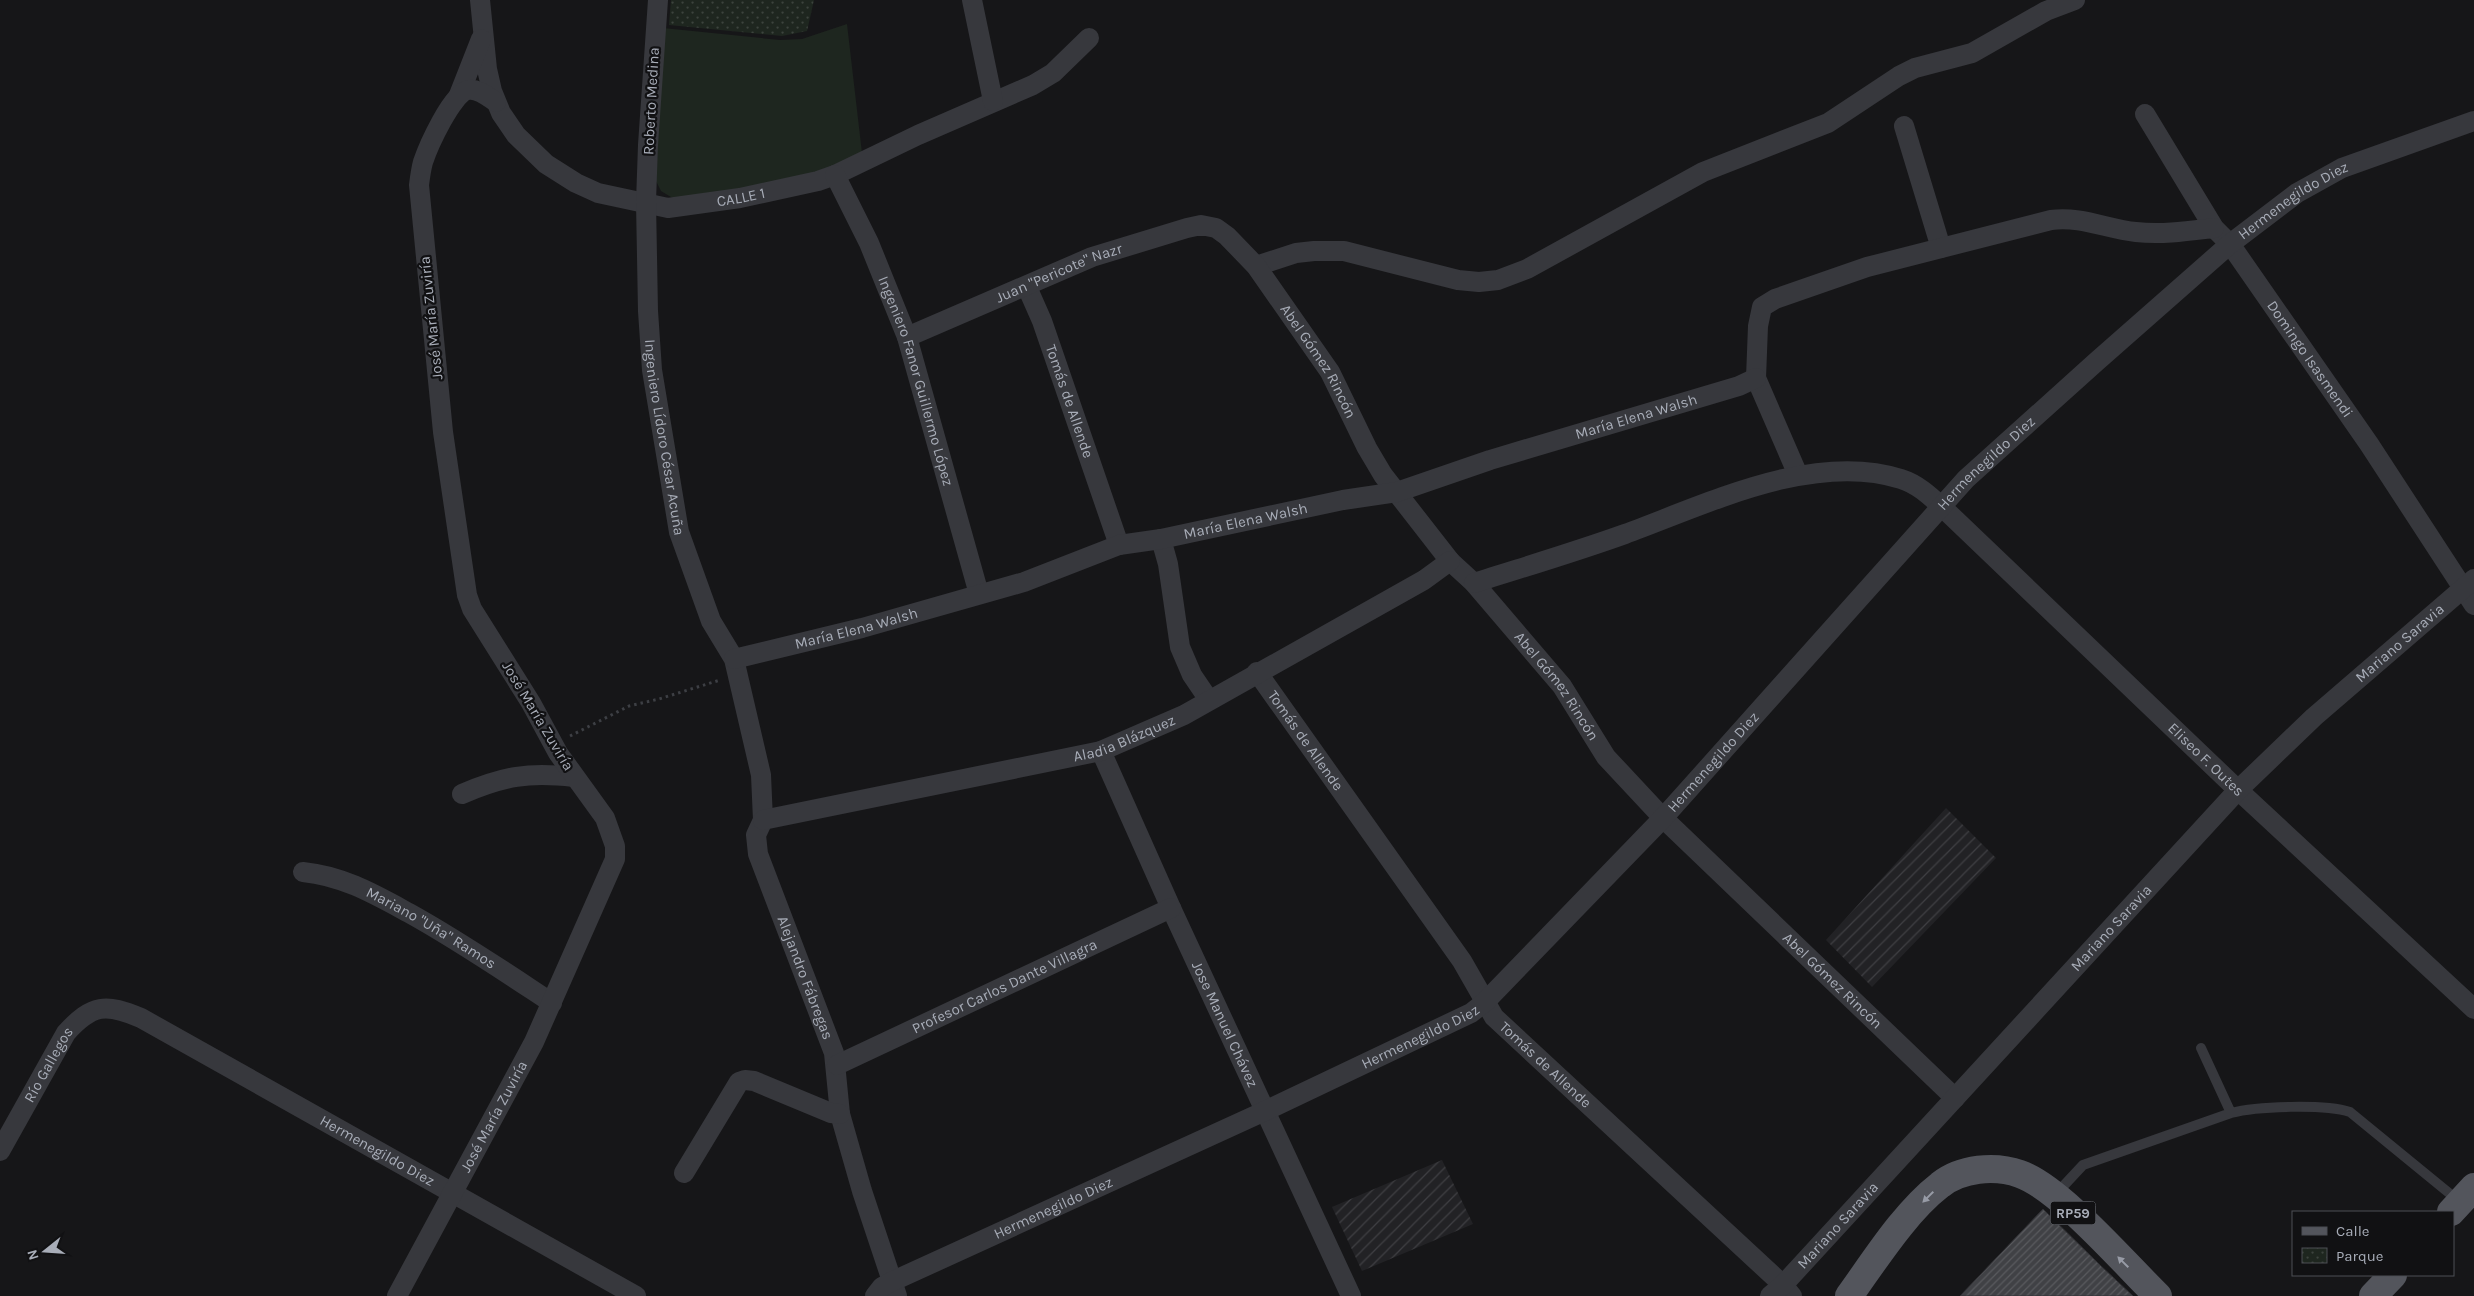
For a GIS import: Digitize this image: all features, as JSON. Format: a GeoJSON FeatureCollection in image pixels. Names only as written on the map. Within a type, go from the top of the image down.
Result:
{"type":"FeatureCollection","features":[{"type":"Feature","properties":{"kind":"main road","name":"RP59"},"geometry":{"type":"LineString","coordinates":[[1849,1296],[1885,1246],[1926,1198],[1941,1184],[1959,1175],[1991,1168],[2020,1174],[2045,1187],[2158,1296]]}},
{"type":"Feature","properties":{"kind":"main road"},"geometry":{"type":"LineString","coordinates":[[2373,1296],[2392,1276]]}},
{"type":"Feature","properties":{"kind":"street","name":"CALLE 1"},"geometry":{"type":"LineString","coordinates":[[480,0],[487,69],[496,102],[516,135],[546,164],[576,183],[598,193],[668,208],[740,198],[818,181],[835,175],[1033,85],[1053,73],[1089,38]]}},
{"type":"Feature","properties":{"kind":"street","name":"Roberto Medina"},"geometry":{"type":"LineString","coordinates":[[646,202],[658,0]]}},
{"type":"Feature","properties":{"kind":"street"},"geometry":{"type":"LineString","coordinates":[[972,0],[994,102]]}},
{"type":"Feature","properties":{"kind":"street"},"geometry":{"type":"LineString","coordinates":[[1256,266],[1296,253],[1314,251],[1344,252],[1458,280],[1479,282],[1498,280],[1527,269],[1703,172],[1828,123],[1899,76],[1915,68],[1972,53],[2046,11],[2075,0]]}},
{"type":"Feature","properties":{"kind":"street","name":"José María Zuviría"},"geometry":{"type":"LineString","coordinates":[[397,1296],[534,1042],[615,859],[615,846],[605,818],[574,777],[552,742],[470,602],[444,442],[419,185],[422,164],[430,144],[459,95],[483,33]]}},
{"type":"Feature","properties":{"kind":"street"},"geometry":{"type":"LineString","coordinates":[[459,95],[467,90],[475,90],[496,102]]}},
{"type":"Feature","properties":{"kind":"street","name":"Domingo Isasmendi"},"geometry":{"type":"LineString","coordinates":[[2145,114],[2214,228],[2230,244],[2468,584],[2474,605]]}},
{"type":"Feature","properties":{"kind":"street","name":"Hermenegildo Diez"},"geometry":{"type":"LineString","coordinates":[[875,1296],[882,1287],[894,1289],[1471,1013],[1485,1002],[1663,818],[1966,479],[2230,244],[2297,193],[2342,168],[2474,120]]}},
{"type":"Feature","properties":{"kind":"street"},"geometry":{"type":"LineString","coordinates":[[1904,126],[1941,248]]}},
{"type":"Feature","properties":{"kind":"street","name":"Ingeniero Fanor Guillermo López"},"geometry":{"type":"LineString","coordinates":[[835,175],[869,243],[907,337],[979,594]]}},
{"type":"Feature","properties":{"kind":"street","name":"Ingeniero Lídoro César Acuña"},"geometry":{"type":"LineString","coordinates":[[646,202],[648,311],[652,370],[679,532],[711,621],[736,667]]}},
{"type":"Feature","properties":{"kind":"street"},"geometry":{"type":"LineString","coordinates":[[1798,475],[1756,378],[1758,326],[1762,306],[1775,299],[1867,267],[2051,220],[2068,218],[2134,232],[2153,234],[2214,228]]}},
{"type":"Feature","properties":{"kind":"street","name":"Juan \"Pericote\" Nazr"},"geometry":{"type":"LineString","coordinates":[[907,337],[1027,287],[1055,272],[1092,258],[1187,228],[1201,225],[1216,228]]}},
{"type":"Feature","properties":{"kind":"street","name":"Abel Gómez Rincón"},"geometry":{"type":"LineString","coordinates":[[1216,228],[1227,236],[1256,266],[1330,372],[1367,448],[1383,475],[1450,561],[1474,583],[1562,686],[1606,757],[1663,818],[1955,1098]]}},
{"type":"Feature","properties":{"kind":"street","name":"Tomás de Allende"},"geometry":{"type":"LineString","coordinates":[[1027,287],[1042,321],[1119,545]]}},
{"type":"Feature","properties":{"kind":"street","name":"María Elena Walsh"},"geometry":{"type":"LineString","coordinates":[[736,667],[862,628],[1024,582],[1119,545],[1161,539],[1343,500],[1397,492],[1490,460],[1739,386],[1756,378]]}},
{"type":"Feature","properties":{"kind":"street","name":"Eliseo F. Outes"},"geometry":{"type":"LineString","coordinates":[[1474,583],[1583,549],[1749,489],[1798,475],[1850,471],[1870,472],[1903,479],[1924,491],[1941,506],[2238,790],[2474,1009]]}},
{"type":"Feature","properties":{"kind":"street"},"geometry":{"type":"LineString","coordinates":[[1161,539],[1168,564],[1180,647],[1188,668],[1209,700]]}},
{"type":"Feature","properties":{"kind":"street","name":"Aladia Blázquez"},"geometry":{"type":"LineString","coordinates":[[763,820],[1101,752],[1184,715],[1257,672],[1424,580],[1450,561]]}},
{"type":"Feature","properties":{"kind":"street","name":"Mariano Saravia"},"geometry":{"type":"LineString","coordinates":[[1782,1292],[1955,1098],[2238,790],[2314,717],[2468,584]]}},
{"type":"Feature","properties":{"kind":"street","name":"Alejandro Fábregas"},"geometry":{"type":"LineString","coordinates":[[736,667],[761,775],[763,820],[756,835],[758,854],[834,1053],[837,1065],[840,1114],[894,1289]]}},
{"type":"Feature","properties":{"kind":"street","name":"Tomás de Allende"},"geometry":{"type":"LineString","coordinates":[[1257,672],[1462,961],[1494,1017],[1782,1292]]}},
{"type":"Feature","properties":{"kind":"street","name":"Jose Manuel Chávez"},"geometry":{"type":"LineString","coordinates":[[1101,752],[1171,908],[1351,1296]]}},
{"type":"Feature","properties":{"kind":"street"},"geometry":{"type":"LineString","coordinates":[[462,794],[493,781],[518,776],[542,773],[574,777]]}},
{"type":"Feature","properties":{"kind":"street","name":"Mariano \"Uña\" Ramos"},"geometry":{"type":"LineString","coordinates":[[303,872],[325,874],[364,888],[441,931],[552,1003]]}},
{"type":"Feature","properties":{"kind":"street","name":"Profesor Carlos Dante Villagra"},"geometry":{"type":"LineString","coordinates":[[837,1065],[1171,908]]}},
{"type":"Feature","properties":{"kind":"street","name":"Río Gallegos"},"geometry":{"type":"LineString","coordinates":[[0,1152],[66,1033],[77,1020],[90,1012],[103,1008],[119,1008]]}},
{"type":"Feature","properties":{"kind":"street","name":"Hermenegildo Diez"},"geometry":{"type":"LineString","coordinates":[[119,1008],[141,1018],[636,1296]]}},
{"type":"Feature","properties":{"kind":"street"},"geometry":{"type":"LineString","coordinates":[[684,1174],[739,1082],[746,1080],[754,1082],[840,1114]]}},
{"type":"Feature","properties":{"kind":"lane"},"geometry":{"type":"LineString","coordinates":[[2201,1048],[2231,1113]]}},
{"type":"Feature","properties":{"kind":"lane"},"geometry":{"type":"LineString","coordinates":[[2054,1196],[2083,1165],[2231,1113],[2246,1109],[2340,1108],[2350,1112],[2462,1200]]}},
{"type":"Feature","properties":{"kind":"path"},"geometry":{"type":"LineString","coordinates":[[552,742],[566,738],[629,706],[659,699],[736,667]]}},
{"type":"Feature","properties":{"kind":"shaded area"},"geometry":{"type":"Polygon","coordinates":[[[1946,808],[1996,858],[1872,987],[1826,940],[1946,808]]]}},
{"type":"Feature","properties":{"kind":"shaded area"},"geometry":{"type":"Polygon","coordinates":[[[1442,1160],[1473,1224],[1362,1271],[1332,1207],[1442,1160]]]}},
{"type":"Feature","properties":{"kind":"green space"},"geometry":{"type":"Polygon","coordinates":[[[671,0],[814,0],[807,31],[782,36],[669,25],[671,0]]]}},
{"type":"Feature","properties":{"kind":"green space"},"geometry":{"type":"Polygon","coordinates":[[[847,24],[862,153],[820,171],[775,183],[676,200],[661,191],[656,181],[663,28],[780,40],[802,39],[847,24]]]}},
{"type":"Feature","properties":{"kind":"building"},"geometry":{"type":"Polygon","coordinates":[[[2043,1209],[2100,1265],[2133,1296],[1960,1296],[2043,1209]]]}}]}
